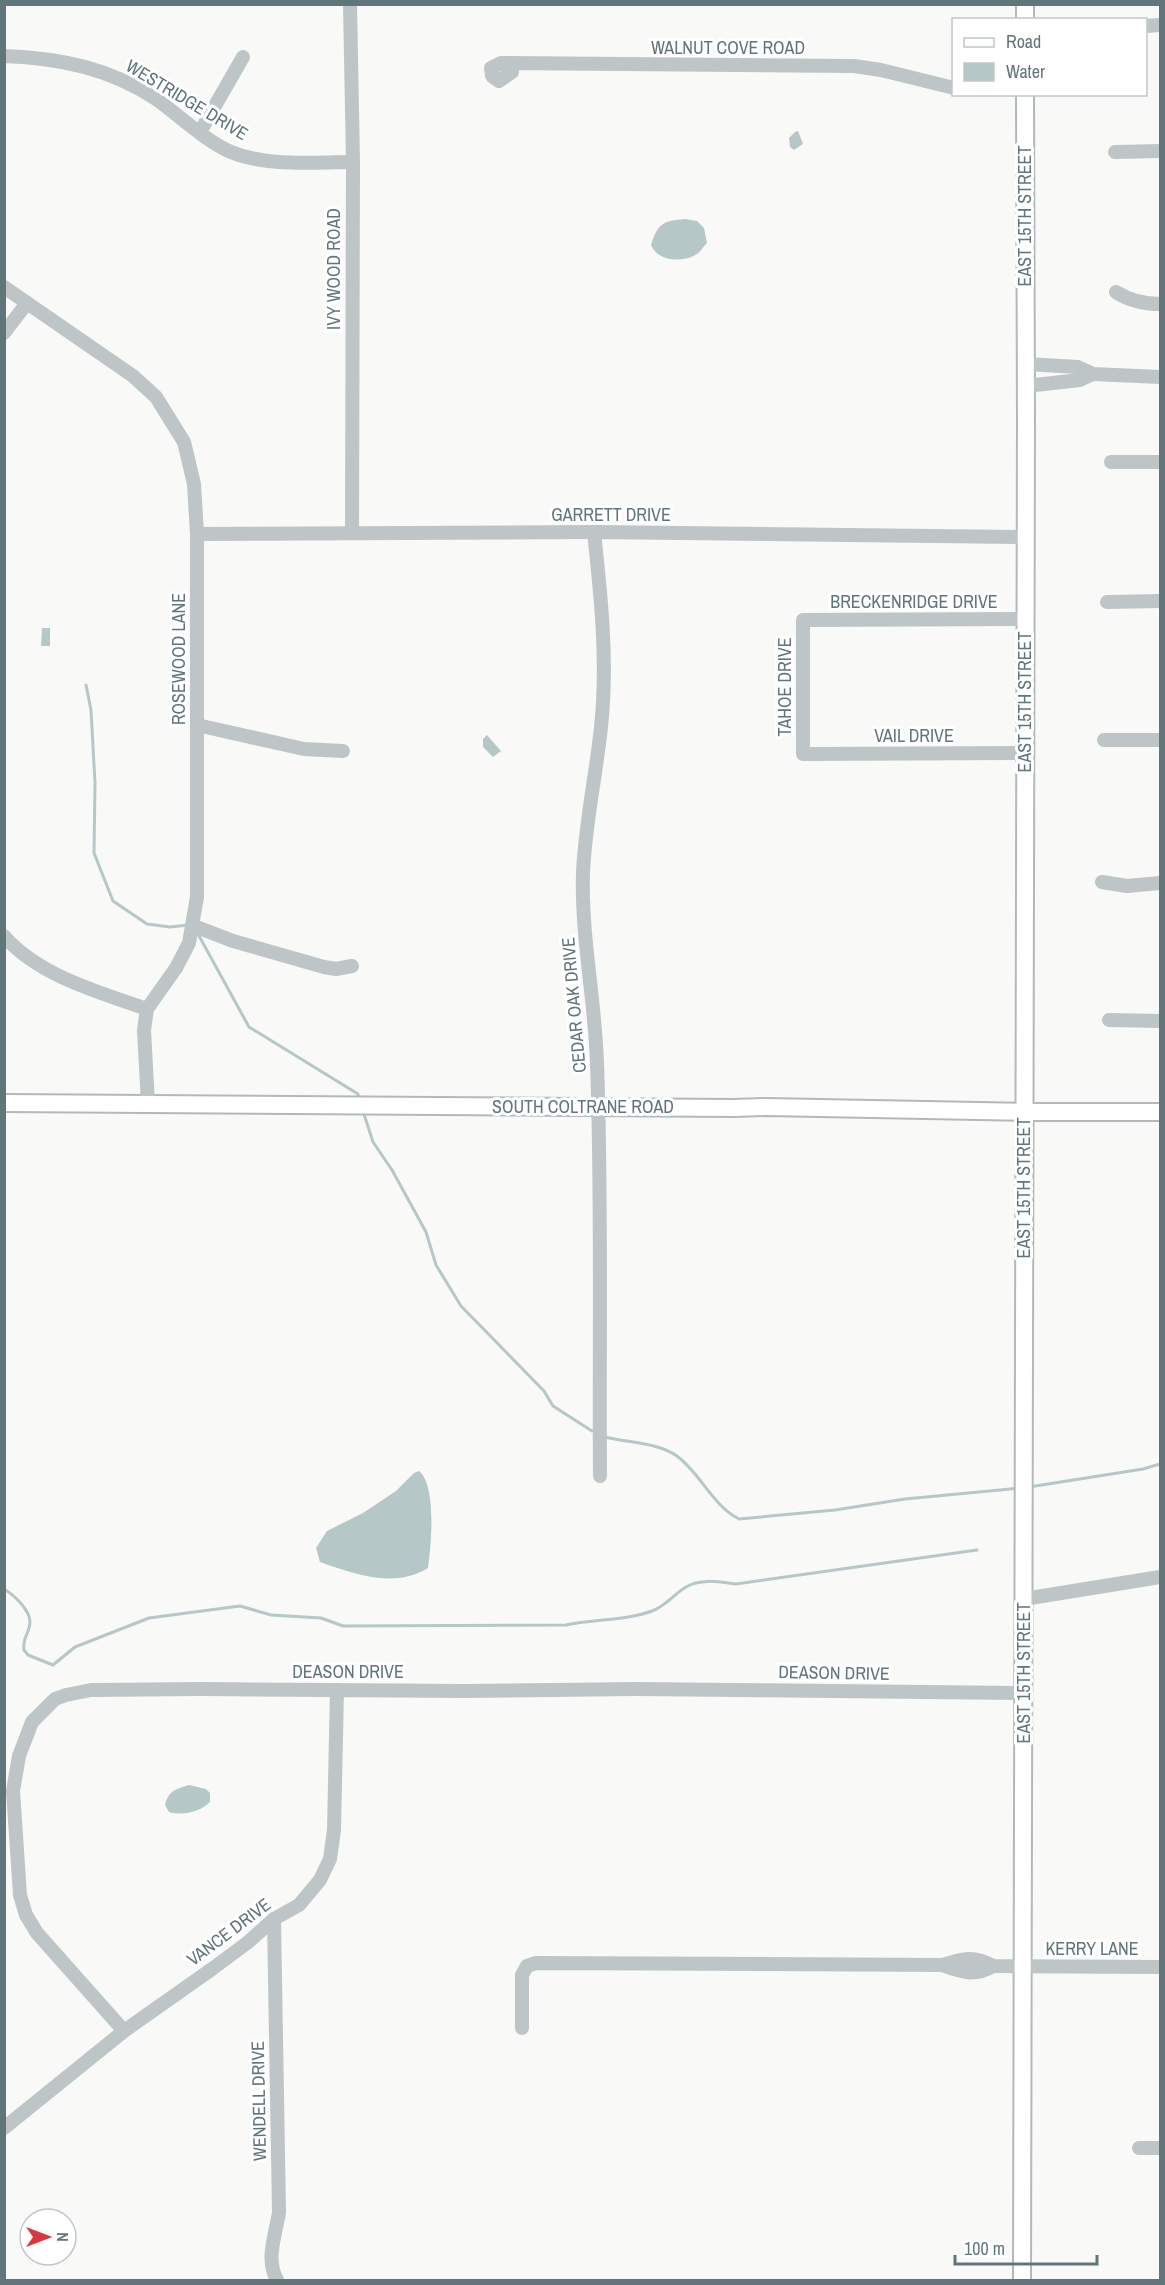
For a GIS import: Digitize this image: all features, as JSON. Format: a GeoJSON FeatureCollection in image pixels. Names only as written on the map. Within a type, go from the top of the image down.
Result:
{"type":"FeatureCollection","features":[{"type":"Feature","properties":{"kind":"main road","name":"EAST 15TH STREET"},"geometry":{"type":"LineString","coordinates":[[1022,2280],[1026,537],[1024,96]]}},
{"type":"Feature","properties":{"kind":"main road","name":"SOUTH COLTRANE ROAD"},"geometry":{"type":"LineString","coordinates":[[4,1103],[766,1107],[1161,1112]]}},
{"type":"Feature","properties":{"kind":"street","name":"IVY WOOD ROAD"},"geometry":{"type":"LineString","coordinates":[[350,4],[353,162],[352,533]]}},
{"type":"Feature","properties":{"kind":"street","name":"WESTRIDGE DRIVE"},"geometry":{"type":"LineString","coordinates":[[4,56],[60,60],[112,75],[155,98],[229,151],[254,159],[353,162]]}},
{"type":"Feature","properties":{"kind":"street"},"geometry":{"type":"LineString","coordinates":[[200,132],[243,57]]}},
{"type":"Feature","properties":{"kind":"street","name":"WALNUT COVE ROAD"},"geometry":{"type":"LineString","coordinates":[[506,64],[854,66],[881,70],[952,88]]}},
{"type":"Feature","properties":{"kind":"street"},"geometry":{"type":"LineString","coordinates":[[1115,152],[1161,151]]}},
{"type":"Feature","properties":{"kind":"street","name":"ROSEWOOD LANE"},"geometry":{"type":"LineString","coordinates":[[4,287],[133,376],[156,397],[184,442],[194,484],[197,534],[197,897],[193,929],[176,968],[147,1009]]}},
{"type":"Feature","properties":{"kind":"street"},"geometry":{"type":"LineString","coordinates":[[1116,292],[1128,300],[1146,304],[1161,304]]}},
{"type":"Feature","properties":{"kind":"street"},"geometry":{"type":"LineString","coordinates":[[4,333],[27,303]]}},
{"type":"Feature","properties":{"kind":"street"},"geometry":{"type":"LineString","coordinates":[[1026,364],[1077,368],[1093,374],[1161,377]]}},
{"type":"Feature","properties":{"kind":"street"},"geometry":{"type":"LineString","coordinates":[[1026,386],[1080,381],[1093,374]]}},
{"type":"Feature","properties":{"kind":"street"},"geometry":{"type":"LineString","coordinates":[[1111,462],[1161,462]]}},
{"type":"Feature","properties":{"kind":"street","name":"GARRETT DRIVE"},"geometry":{"type":"LineString","coordinates":[[197,534],[594,532],[1026,537]]}},
{"type":"Feature","properties":{"kind":"street","name":"CEDAR OAK DRIVE"},"geometry":{"type":"LineString","coordinates":[[594,532],[603,616],[604,662],[601,729],[584,861],[583,903],[596,1038],[599,1107],[600,1476]]}},
{"type":"Feature","properties":{"kind":"street"},"geometry":{"type":"LineString","coordinates":[[1107,602],[1161,601]]}},
{"type":"Feature","properties":{"kind":"street","name":"BRECKENRIDGE DRIVE"},"geometry":{"type":"LineString","coordinates":[[803,620],[1025,619]]}},
{"type":"Feature","properties":{"kind":"street","name":"TAHOE DRIVE"},"geometry":{"type":"LineString","coordinates":[[803,620],[803,754]]}},
{"type":"Feature","properties":{"kind":"street"},"geometry":{"type":"LineString","coordinates":[[197,725],[304,749],[342,751]]}},
{"type":"Feature","properties":{"kind":"street"},"geometry":{"type":"LineString","coordinates":[[1104,740],[1161,740]]}},
{"type":"Feature","properties":{"kind":"street","name":"VAIL DRIVE"},"geometry":{"type":"LineString","coordinates":[[803,754],[1024,753]]}},
{"type":"Feature","properties":{"kind":"street"},"geometry":{"type":"LineString","coordinates":[[1102,882],[1127,886],[1161,883]]}},
{"type":"Feature","properties":{"kind":"street"},"geometry":{"type":"LineString","coordinates":[[193,929],[324,967],[336,969],[352,966]]}},
{"type":"Feature","properties":{"kind":"street"},"geometry":{"type":"LineString","coordinates":[[5,938],[33,960],[82,986],[147,1009],[144,1030],[148,1104]]}},
{"type":"Feature","properties":{"kind":"street"},"geometry":{"type":"LineString","coordinates":[[1108,1020],[1161,1021]]}},
{"type":"Feature","properties":{"kind":"street"},"geometry":{"type":"LineString","coordinates":[[1024,1599],[1161,1576]]}},
{"type":"Feature","properties":{"kind":"street","name":"DEASON DRIVE"},"geometry":{"type":"LineString","coordinates":[[124,2031],[37,1933],[26,1915],[20,1895],[13,1791],[19,1755],[32,1722],[55,1699],[91,1690],[636,1689],[1023,1693]]}},
{"type":"Feature","properties":{"kind":"street","name":"VANCE DRIVE"},"geometry":{"type":"LineString","coordinates":[[4,2128],[124,2031],[230,1956],[274,1918],[299,1905],[320,1880],[330,1859],[334,1830],[337,1690]]}},
{"type":"Feature","properties":{"kind":"street","name":"WENDELL DRIVE"},"geometry":{"type":"LineString","coordinates":[[274,1918],[279,2212],[272,2240],[272,2254],[273,2274],[277,2280]]}},
{"type":"Feature","properties":{"kind":"street","name":"KERRY LANE"},"geometry":{"type":"LineString","coordinates":[[522,2028],[522,1975],[527,1966],[536,1964],[942,1965],[964,1973],[981,1973],[993,1966],[1161,1967]]}},
{"type":"Feature","properties":{"kind":"street"},"geometry":{"type":"LineString","coordinates":[[1139,2148],[1161,2148]]}},
{"type":"Feature","properties":{"kind":"water"},"geometry":{"type":"Polygon","coordinates":[[[798,131],[803,144],[794,150],[790,147],[789,138],[798,131]]]}},
{"type":"Feature","properties":{"kind":"water"},"geometry":{"type":"Polygon","coordinates":[[[685,219],[697,221],[704,228],[707,243],[697,254],[678,260],[665,258],[654,251],[651,245],[659,228],[666,222],[685,219]]]}},
{"type":"Feature","properties":{"kind":"water"},"geometry":{"type":"Polygon","coordinates":[[[42,628],[50,628],[50,646],[41,646],[42,628]]]}},
{"type":"Feature","properties":{"kind":"water"},"geometry":{"type":"Polygon","coordinates":[[[487,735],[501,751],[493,757],[483,747],[483,739],[487,735]]]}},
{"type":"Feature","properties":{"kind":"water"},"geometry":{"type":"Polygon","coordinates":[[[419,1471],[425,1479],[431,1502],[428,1568],[402,1578],[388,1578],[360,1575],[320,1562],[316,1548],[327,1531],[363,1513],[396,1491],[419,1471]]]}},
{"type":"Feature","properties":{"kind":"water"},"geometry":{"type":"Polygon","coordinates":[[[189,1785],[206,1789],[210,1793],[210,1802],[191,1812],[179,1814],[169,1812],[165,1805],[171,1793],[189,1785]]]}},
{"type":"Feature","properties":{"kind":"waterway"},"geometry":{"type":"LineString","coordinates":[[86,685],[91,710],[95,783],[94,853],[113,901],[147,924],[170,927],[189,925]]}},
{"type":"Feature","properties":{"kind":"waterway"},"geometry":{"type":"LineString","coordinates":[[198,934],[249,1027],[358,1094],[359,1099]]}},
{"type":"Feature","properties":{"kind":"waterway"},"geometry":{"type":"LineString","coordinates":[[363,1111],[373,1142],[392,1170],[426,1232],[436,1265],[461,1306],[544,1391],[553,1406],[592,1431]]}},
{"type":"Feature","properties":{"kind":"waterway"},"geometry":{"type":"LineString","coordinates":[[605,1437],[651,1445],[669,1451],[693,1471],[721,1506],[739,1519],[1020,1488]]}},
{"type":"Feature","properties":{"kind":"waterway"},"geometry":{"type":"LineString","coordinates":[[1029,1487],[1143,1469],[1160,1464]]}},
{"type":"Feature","properties":{"kind":"waterway"},"geometry":{"type":"LineString","coordinates":[[4,1589],[21,1603],[29,1617],[30,1626],[24,1642],[24,1650],[28,1655],[53,1665],[75,1647],[149,1618],[240,1606],[271,1615],[321,1618],[343,1626],[566,1625],[631,1617],[652,1611],[686,1587],[698,1582],[736,1584],[977,1550]]}}]}
